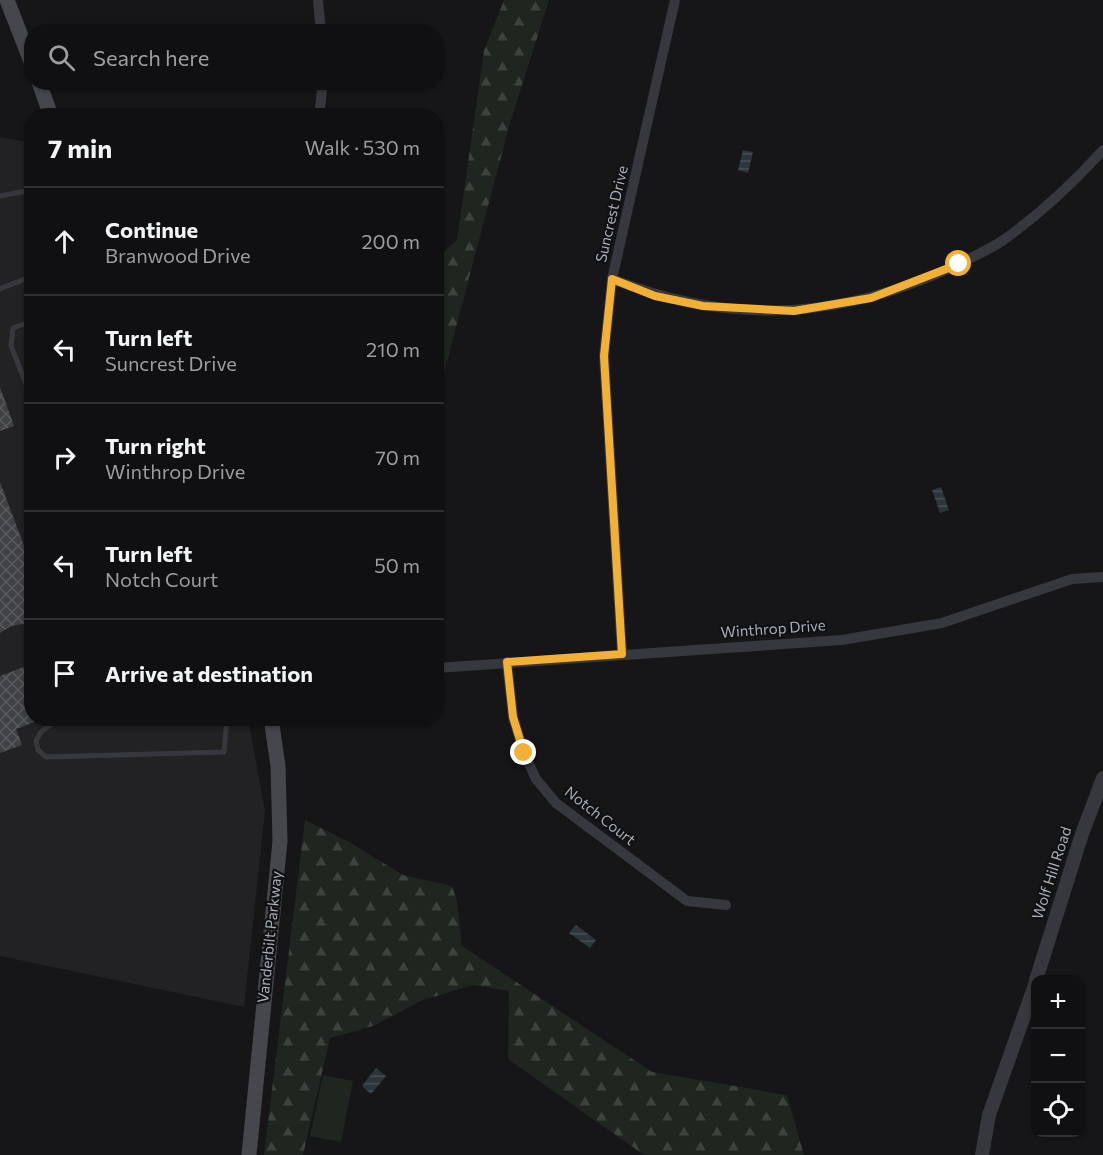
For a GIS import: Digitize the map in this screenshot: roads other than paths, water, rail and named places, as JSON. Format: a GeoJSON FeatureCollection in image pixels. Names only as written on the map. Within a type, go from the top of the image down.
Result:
{"type":"FeatureCollection","features":[{"type":"Feature","properties":{"kind":"main road"},"geometry":{"type":"LineString","coordinates":[[7,0],[24,44]]}},
{"type":"Feature","properties":{"kind":"main road"},"geometry":{"type":"LineString","coordinates":[[42,90],[48,108]]}},
{"type":"Feature","properties":{"kind":"main road","name":"Vanderbilt Parkway"},"geometry":{"type":"LineString","coordinates":[[249,1155],[280,841],[278,766],[272,726]]}},
{"type":"Feature","properties":{"kind":"street"},"geometry":{"type":"LineString","coordinates":[[318,0],[320,24]]}},
{"type":"Feature","properties":{"kind":"street","name":"Suncrest Drive"},"geometry":{"type":"LineString","coordinates":[[622,654],[604,356],[612,279],[675,0]]}},
{"type":"Feature","properties":{"kind":"street"},"geometry":{"type":"LineString","coordinates":[[320,108],[322,90]]}},
{"type":"Feature","properties":{"kind":"street"},"geometry":{"type":"LineString","coordinates":[[612,279],[655,296],[703,306],[747,310],[794,311],[871,298],[959,264],[1003,240],[1045,208],[1103,150]]}},
{"type":"Feature","properties":{"kind":"street","name":"Winthrop Drive"},"geometry":{"type":"LineString","coordinates":[[444,667],[842,640],[942,623],[1072,579],[1103,577]]}},
{"type":"Feature","properties":{"kind":"street","name":"Notch Court"},"geometry":{"type":"LineString","coordinates":[[507,662],[513,717],[524,753],[536,779],[556,803],[687,902],[726,905]]}},
{"type":"Feature","properties":{"kind":"street","name":"Wolf Hill Road"},"geometry":{"type":"LineString","coordinates":[[1038,975],[1082,834],[1103,778]]}},
{"type":"Feature","properties":{"kind":"street","name":"Wolf Hill Road"},"geometry":{"type":"LineString","coordinates":[[982,1155],[989,1115],[1031,995]]}},
{"type":"Feature","properties":{"kind":"lane"},"geometry":{"type":"LineString","coordinates":[[0,196],[24,192]]}},
{"type":"Feature","properties":{"kind":"lane"},"geometry":{"type":"LineString","coordinates":[[0,289],[24,279]]}},
{"type":"Feature","properties":{"kind":"lane"},"geometry":{"type":"LineString","coordinates":[[24,324],[14,328],[11,346],[24,379]]}},
{"type":"Feature","properties":{"kind":"lane"},"geometry":{"type":"LineString","coordinates":[[49,726],[41,732],[36,741],[38,750],[46,756],[224,752],[227,726]]}}]}
